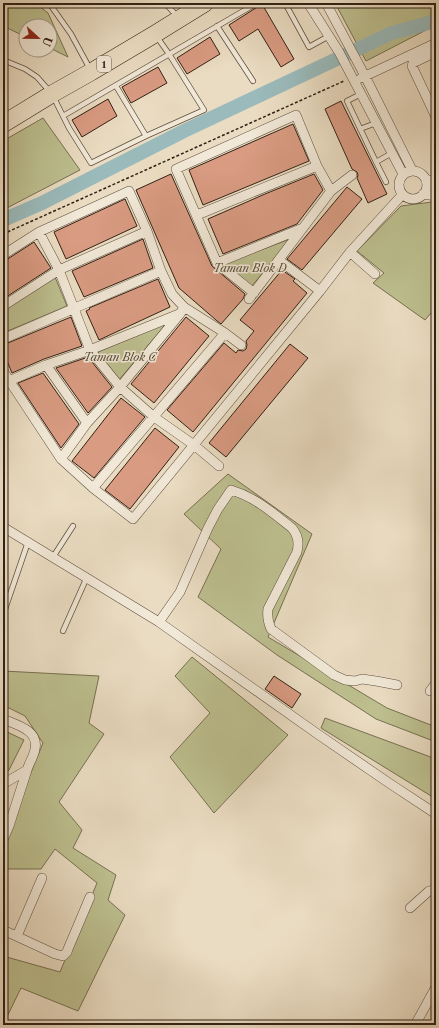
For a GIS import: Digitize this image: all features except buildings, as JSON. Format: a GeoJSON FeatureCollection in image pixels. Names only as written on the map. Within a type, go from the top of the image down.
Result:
{"type":"FeatureCollection","features":[{"type":"Feature","properties":{"kind":"highway","name":"1"},"geometry":{"type":"LineString","coordinates":[[3,124],[155,34],[204,3]]}},
{"type":"Feature","properties":{"kind":"street"},"geometry":{"type":"LineString","coordinates":[[308,3],[339,52],[403,174]]}},
{"type":"Feature","properties":{"kind":"street"},"geometry":{"type":"LineString","coordinates":[[326,3],[364,74],[412,170]]}},
{"type":"Feature","properties":{"kind":"street"},"geometry":{"type":"LineString","coordinates":[[353,80],[436,44]]}},
{"type":"Feature","properties":{"kind":"street"},"geometry":{"type":"LineString","coordinates":[[436,52],[412,65],[433,101],[436,117]]}},
{"type":"Feature","properties":{"kind":"street"},"geometry":{"type":"LineString","coordinates":[[331,191],[317,166],[296,115],[176,169],[217,263],[251,296],[331,191],[352,175]]}},
{"type":"Feature","properties":{"kind":"street"},"geometry":{"type":"LineString","coordinates":[[197,215],[317,166]]}},
{"type":"Feature","properties":{"kind":"street"},"geometry":{"type":"LineString","coordinates":[[412,170],[424,176],[427,185],[426,190],[420,197],[411,199],[402,195],[398,184],[403,174],[412,170]]}},
{"type":"Feature","properties":{"kind":"street"},"geometry":{"type":"LineString","coordinates":[[426,180],[436,180]]}},
{"type":"Feature","properties":{"kind":"street"},"geometry":{"type":"LineString","coordinates":[[3,254],[39,232],[129,191],[147,231],[161,271],[182,311],[225,333],[241,345]]}},
{"type":"Feature","properties":{"kind":"street"},"geometry":{"type":"LineString","coordinates":[[423,194],[436,196]]}},
{"type":"Feature","properties":{"kind":"street"},"geometry":{"type":"LineString","coordinates":[[3,371],[61,459],[92,488],[133,520],[320,291],[350,252],[402,195]]}},
{"type":"Feature","properties":{"kind":"street"},"geometry":{"type":"LineString","coordinates":[[217,263],[303,228]]}},
{"type":"Feature","properties":{"kind":"street"},"geometry":{"type":"LineString","coordinates":[[3,306],[59,270],[147,231]]}},
{"type":"Feature","properties":{"kind":"street"},"geometry":{"type":"LineString","coordinates":[[39,232],[59,270],[90,350],[120,388],[154,417],[219,466]]}},
{"type":"Feature","properties":{"kind":"street"},"geometry":{"type":"LineString","coordinates":[[350,252],[375,274]]}},
{"type":"Feature","properties":{"kind":"street"},"geometry":{"type":"LineString","coordinates":[[279,260],[320,291]]}},
{"type":"Feature","properties":{"kind":"street"},"geometry":{"type":"LineString","coordinates":[[3,339],[161,271]]}},
{"type":"Feature","properties":{"kind":"street"},"geometry":{"type":"LineString","coordinates":[[9,381],[46,365],[90,350],[182,311]]}},
{"type":"Feature","properties":{"kind":"street"},"geometry":{"type":"LineString","coordinates":[[61,459],[87,423],[120,388],[182,311]]}},
{"type":"Feature","properties":{"kind":"street"},"geometry":{"type":"LineString","coordinates":[[92,488],[225,333]]}},
{"type":"Feature","properties":{"kind":"street"},"geometry":{"type":"LineString","coordinates":[[46,365],[87,423]]}},
{"type":"Feature","properties":{"kind":"street"},"geometry":{"type":"LineString","coordinates":[[159,622],[180,592],[208,528],[218,509],[231,490],[241,493],[256,502],[292,528],[296,533],[298,546],[297,552],[268,609],[267,614],[271,629],[334,675],[345,680],[369,680],[397,685]]}},
{"type":"Feature","properties":{"kind":"street"},"geometry":{"type":"LineString","coordinates":[[4,530],[28,542],[87,577],[159,622],[338,748],[436,814]]}},
{"type":"Feature","properties":{"kind":"street"},"geometry":{"type":"LineString","coordinates":[[430,691],[436,683]]}},
{"type":"Feature","properties":{"kind":"street"},"geometry":{"type":"LineString","coordinates":[[3,719],[27,729],[34,736],[35,740],[35,750],[5,822],[3,840]]}},
{"type":"Feature","properties":{"kind":"street"},"geometry":{"type":"LineString","coordinates":[[3,784],[27,770]]}},
{"type":"Feature","properties":{"kind":"street"},"geometry":{"type":"LineString","coordinates":[[17,936],[42,878]]}},
{"type":"Feature","properties":{"kind":"street"},"geometry":{"type":"LineString","coordinates":[[410,908],[429,891],[436,890]]}},
{"type":"Feature","properties":{"kind":"street"},"geometry":{"type":"LineString","coordinates":[[3,930],[55,954],[63,956],[67,952],[90,897]]}},
{"type":"Feature","properties":{"kind":"street"},"geometry":{"type":"LineString","coordinates":[[416,1025],[436,987]]}},
{"type":"Feature","properties":{"kind":"lane"},"geometry":{"type":"LineString","coordinates":[[49,3],[71,34],[91,72]]}},
{"type":"Feature","properties":{"kind":"lane"},"geometry":{"type":"LineString","coordinates":[[165,3],[180,18]]}},
{"type":"Feature","properties":{"kind":"lane"},"geometry":{"type":"LineString","coordinates":[[63,116],[257,3]]}},
{"type":"Feature","properties":{"kind":"lane"},"geometry":{"type":"LineString","coordinates":[[285,3],[309,47],[329,36]]}},
{"type":"Feature","properties":{"kind":"lane"},"geometry":{"type":"LineString","coordinates":[[217,26],[253,82]]}},
{"type":"Feature","properties":{"kind":"lane"},"geometry":{"type":"LineString","coordinates":[[3,60],[37,77],[52,94],[69,128],[92,163],[146,136],[204,110],[155,34]]}},
{"type":"Feature","properties":{"kind":"lane"},"geometry":{"type":"LineString","coordinates":[[116,86],[146,136]]}},
{"type":"Feature","properties":{"kind":"lane"},"geometry":{"type":"LineString","coordinates":[[361,94],[347,101],[386,182]]}},
{"type":"Feature","properties":{"kind":"lane"},"geometry":{"type":"LineString","coordinates":[[360,129],[376,123]]}},
{"type":"Feature","properties":{"kind":"lane"},"geometry":{"type":"LineString","coordinates":[[376,162],[392,153]]}},
{"type":"Feature","properties":{"kind":"lane"},"geometry":{"type":"LineString","coordinates":[[53,557],[73,526]]}},
{"type":"Feature","properties":{"kind":"lane"},"geometry":{"type":"LineString","coordinates":[[3,615],[28,542]]}},
{"type":"Feature","properties":{"kind":"lane"},"geometry":{"type":"LineString","coordinates":[[63,631],[87,577]]}},
{"type":"Feature","properties":{"kind":"path"},"geometry":{"type":"LineString","coordinates":[[3,234],[353,80]]}},
{"type":"Feature","properties":{"kind":"green space"},"geometry":{"type":"Polygon","coordinates":[[[3,3],[35,3],[48,13],[50,18],[18,18],[18,33],[3,26],[3,3]]]}},
{"type":"Feature","properties":{"kind":"green space"},"geometry":{"type":"Polygon","coordinates":[[[335,3],[436,3],[436,25],[366,61],[335,3]]]}},
{"type":"Feature","properties":{"kind":"green space"},"geometry":{"type":"Polygon","coordinates":[[[58,35],[68,57],[58,52],[58,35]]]}},
{"type":"Feature","properties":{"kind":"green space"},"geometry":{"type":"Polygon","coordinates":[[[43,118],[80,170],[3,210],[3,141],[43,118]]]}},
{"type":"Feature","properties":{"kind":"green space"},"geometry":{"type":"Polygon","coordinates":[[[436,202],[436,307],[425,320],[373,283],[384,273],[357,251],[401,206],[436,202]]]}},
{"type":"Feature","properties":{"kind":"green space","name":"Taman Blok D"},"geometry":{"type":"Polygon","coordinates":[[[290,239],[252,286],[224,264],[290,239]]]}},
{"type":"Feature","properties":{"kind":"green space"},"geometry":{"type":"Polygon","coordinates":[[[55,277],[67,306],[3,333],[3,311],[55,277]]]}},
{"type":"Feature","properties":{"kind":"green space","name":"Taman Blok C"},"geometry":{"type":"Polygon","coordinates":[[[167,323],[119,380],[98,352],[167,323]]]}},
{"type":"Feature","properties":{"kind":"green space"},"geometry":{"type":"Polygon","coordinates":[[[228,474],[312,534],[268,637],[387,708],[436,727],[436,742],[376,719],[277,655],[198,597],[221,549],[184,514],[228,474]]]}},
{"type":"Feature","properties":{"kind":"green space"},"geometry":{"type":"Polygon","coordinates":[[[192,657],[288,735],[214,813],[170,757],[210,713],[175,676],[192,657]]]}},
{"type":"Feature","properties":{"kind":"green space"},"geometry":{"type":"Polygon","coordinates":[[[3,671],[99,676],[89,723],[104,734],[59,802],[82,830],[73,848],[116,875],[108,900],[125,915],[78,1011],[21,988],[3,1025],[3,956],[60,972],[97,883],[55,849],[41,869],[3,869],[3,841],[43,743],[25,716],[3,705],[3,671]]]}},
{"type":"Feature","properties":{"kind":"green space"},"geometry":{"type":"Polygon","coordinates":[[[325,718],[436,759],[436,799],[321,728],[325,718]]]}},
{"type":"Feature","properties":{"kind":"green space"},"geometry":{"type":"Polygon","coordinates":[[[3,730],[24,740],[9,770],[3,775],[3,730]]]}},
{"type":"Feature","properties":{"kind":"waterway"},"geometry":{"type":"LineString","coordinates":[[3,220],[42,203],[184,131],[392,33],[436,21]]}}]}
